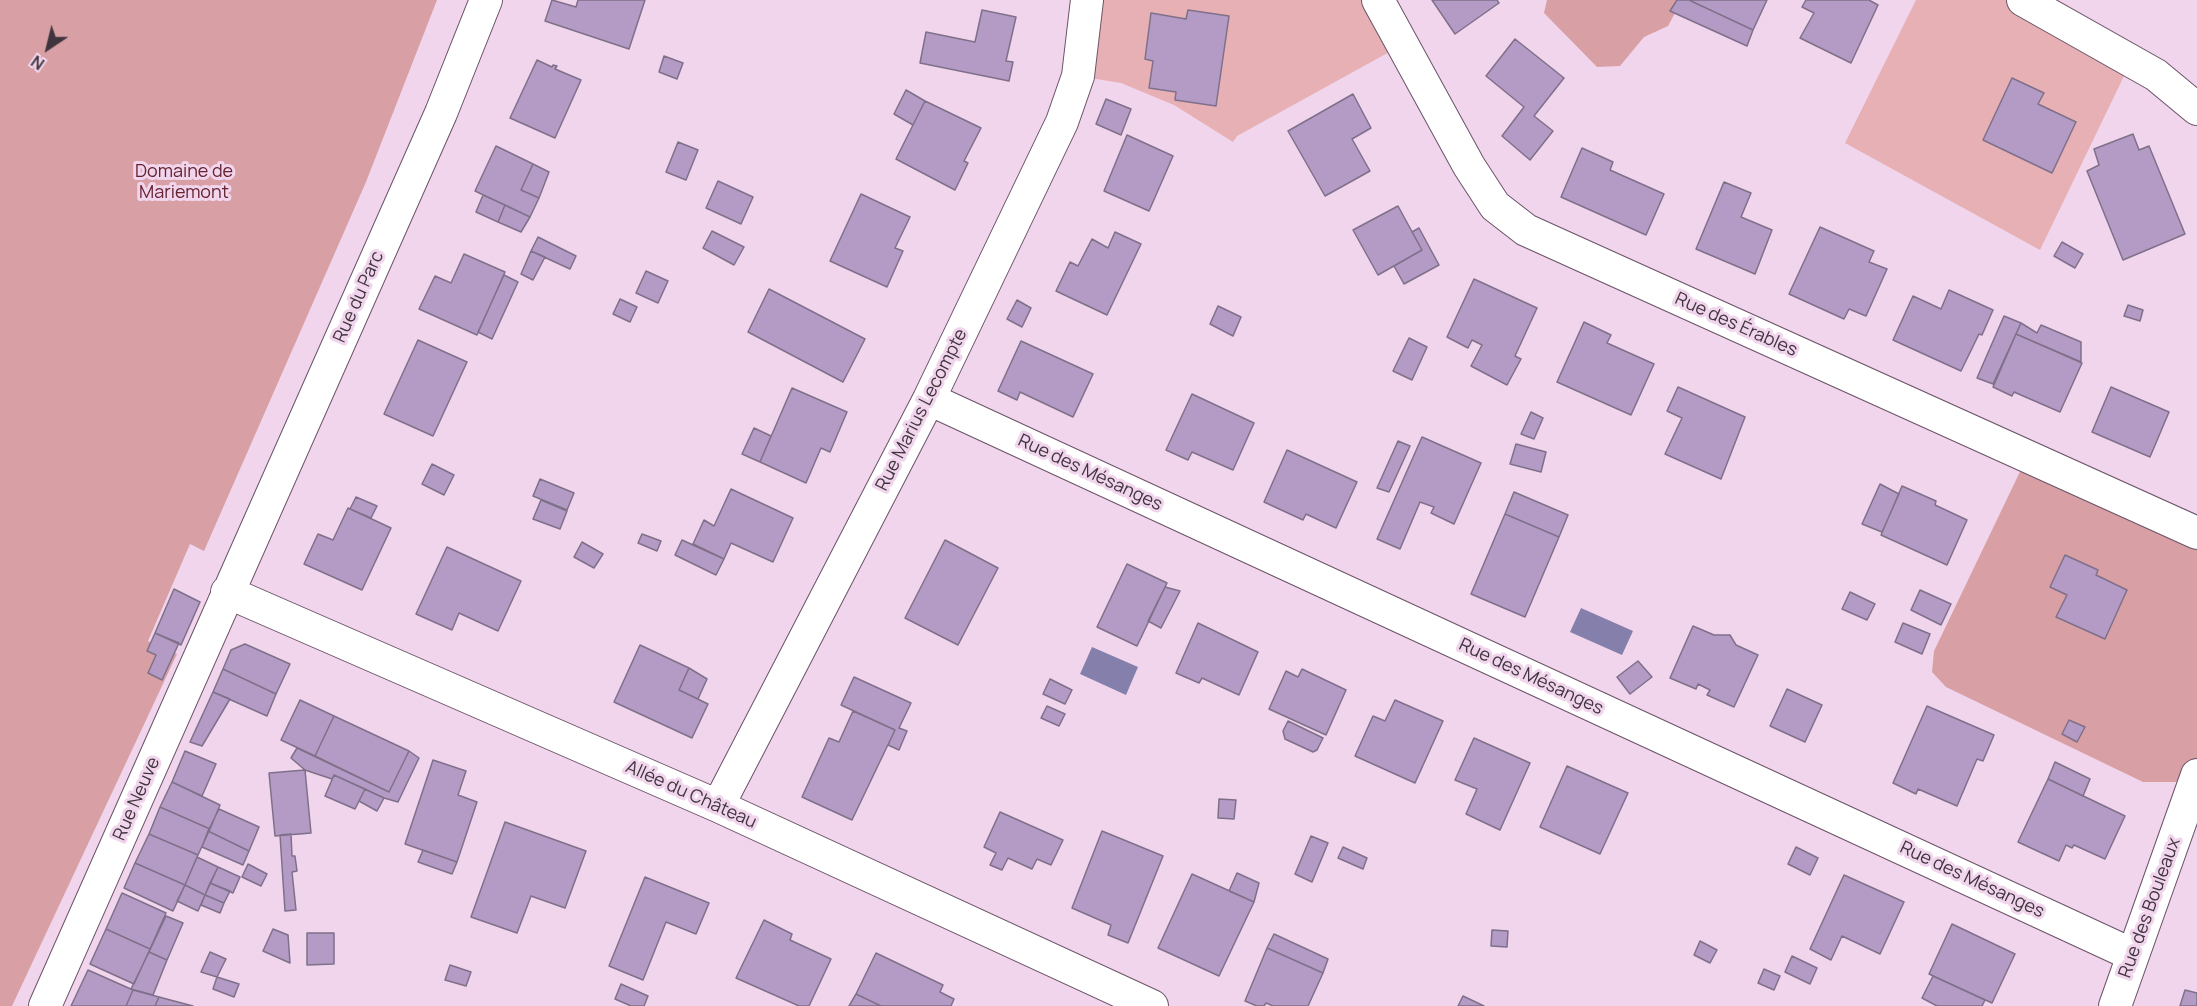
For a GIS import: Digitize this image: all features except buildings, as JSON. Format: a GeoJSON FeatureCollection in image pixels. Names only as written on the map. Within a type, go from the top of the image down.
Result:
{"type":"FeatureCollection","features":[{"type":"Feature","properties":{"kind":"street","name":"Rue du Parc"},"geometry":{"type":"LineString","coordinates":[[227,592],[441,113],[486,0]]}},
{"type":"Feature","properties":{"kind":"street","name":"Rue Marius Lecompte"},"geometry":{"type":"LineString","coordinates":[[718,806],[929,399],[1062,122],[1078,76],[1087,0]]}},
{"type":"Feature","properties":{"kind":"street","name":"Rue des Érables"},"geometry":{"type":"LineString","coordinates":[[1378,0],[1469,166],[1495,206],[1526,230],[2197,533]]}},
{"type":"Feature","properties":{"kind":"street"},"geometry":{"type":"LineString","coordinates":[[2023,0],[2156,75],[2197,109]]}},
{"type":"Feature","properties":{"kind":"street","name":"Rue des Mésanges"},"geometry":{"type":"LineString","coordinates":[[929,399],[2133,955]]}},
{"type":"Feature","properties":{"kind":"street","name":"Allée du Château"},"geometry":{"type":"LineString","coordinates":[[227,592],[718,806],[1152,1006]]}},
{"type":"Feature","properties":{"kind":"street","name":"Rue Neuve"},"geometry":{"type":"LineString","coordinates":[[45,1006],[227,592]]}},
{"type":"Feature","properties":{"kind":"street","name":"Rue des Bouleaux"},"geometry":{"type":"LineString","coordinates":[[2115,1006],[2197,775]]}},
{"type":"Feature","properties":{"kind":"shaded area"},"geometry":{"type":"Polygon","coordinates":[[[1087,0],[1378,0],[1402,45],[1237,136],[1233,142],[1174,105],[1121,83],[1078,76],[1087,0]]]}},
{"type":"Feature","properties":{"kind":"shaded area"},"geometry":{"type":"Polygon","coordinates":[[[1916,0],[2023,0],[2125,74],[2040,250],[1845,143],[1916,0]]]}},
{"type":"Feature","properties":{"kind":"shaded area"},"geometry":{"type":"Polygon","coordinates":[[[1581,608],[1633,631],[1622,655],[1570,632],[1581,608]]]}},
{"type":"Feature","properties":{"kind":"shaded area"},"geometry":{"type":"Polygon","coordinates":[[[1092,647],[1138,667],[1126,695],[1080,674],[1092,647]]]}},
{"type":"Feature","properties":{"kind":"green space","name":"Domaine de Mariemont"},"geometry":{"type":"Polygon","coordinates":[[[0,0],[437,0],[366,182],[204,551],[190,544],[148,641],[177,654],[12,1006],[0,1006],[0,0]]]}},
{"type":"Feature","properties":{"kind":"green space"},"geometry":{"type":"Polygon","coordinates":[[[1547,0],[1682,0],[1668,26],[1644,37],[1620,66],[1597,67],[1544,13],[1547,0]]]}},
{"type":"Feature","properties":{"kind":"green space"},"geometry":{"type":"Polygon","coordinates":[[[2027,457],[2197,533],[2197,775],[2176,782],[2143,782],[1946,687],[1932,672],[1934,651],[2027,457]]]}}]}
